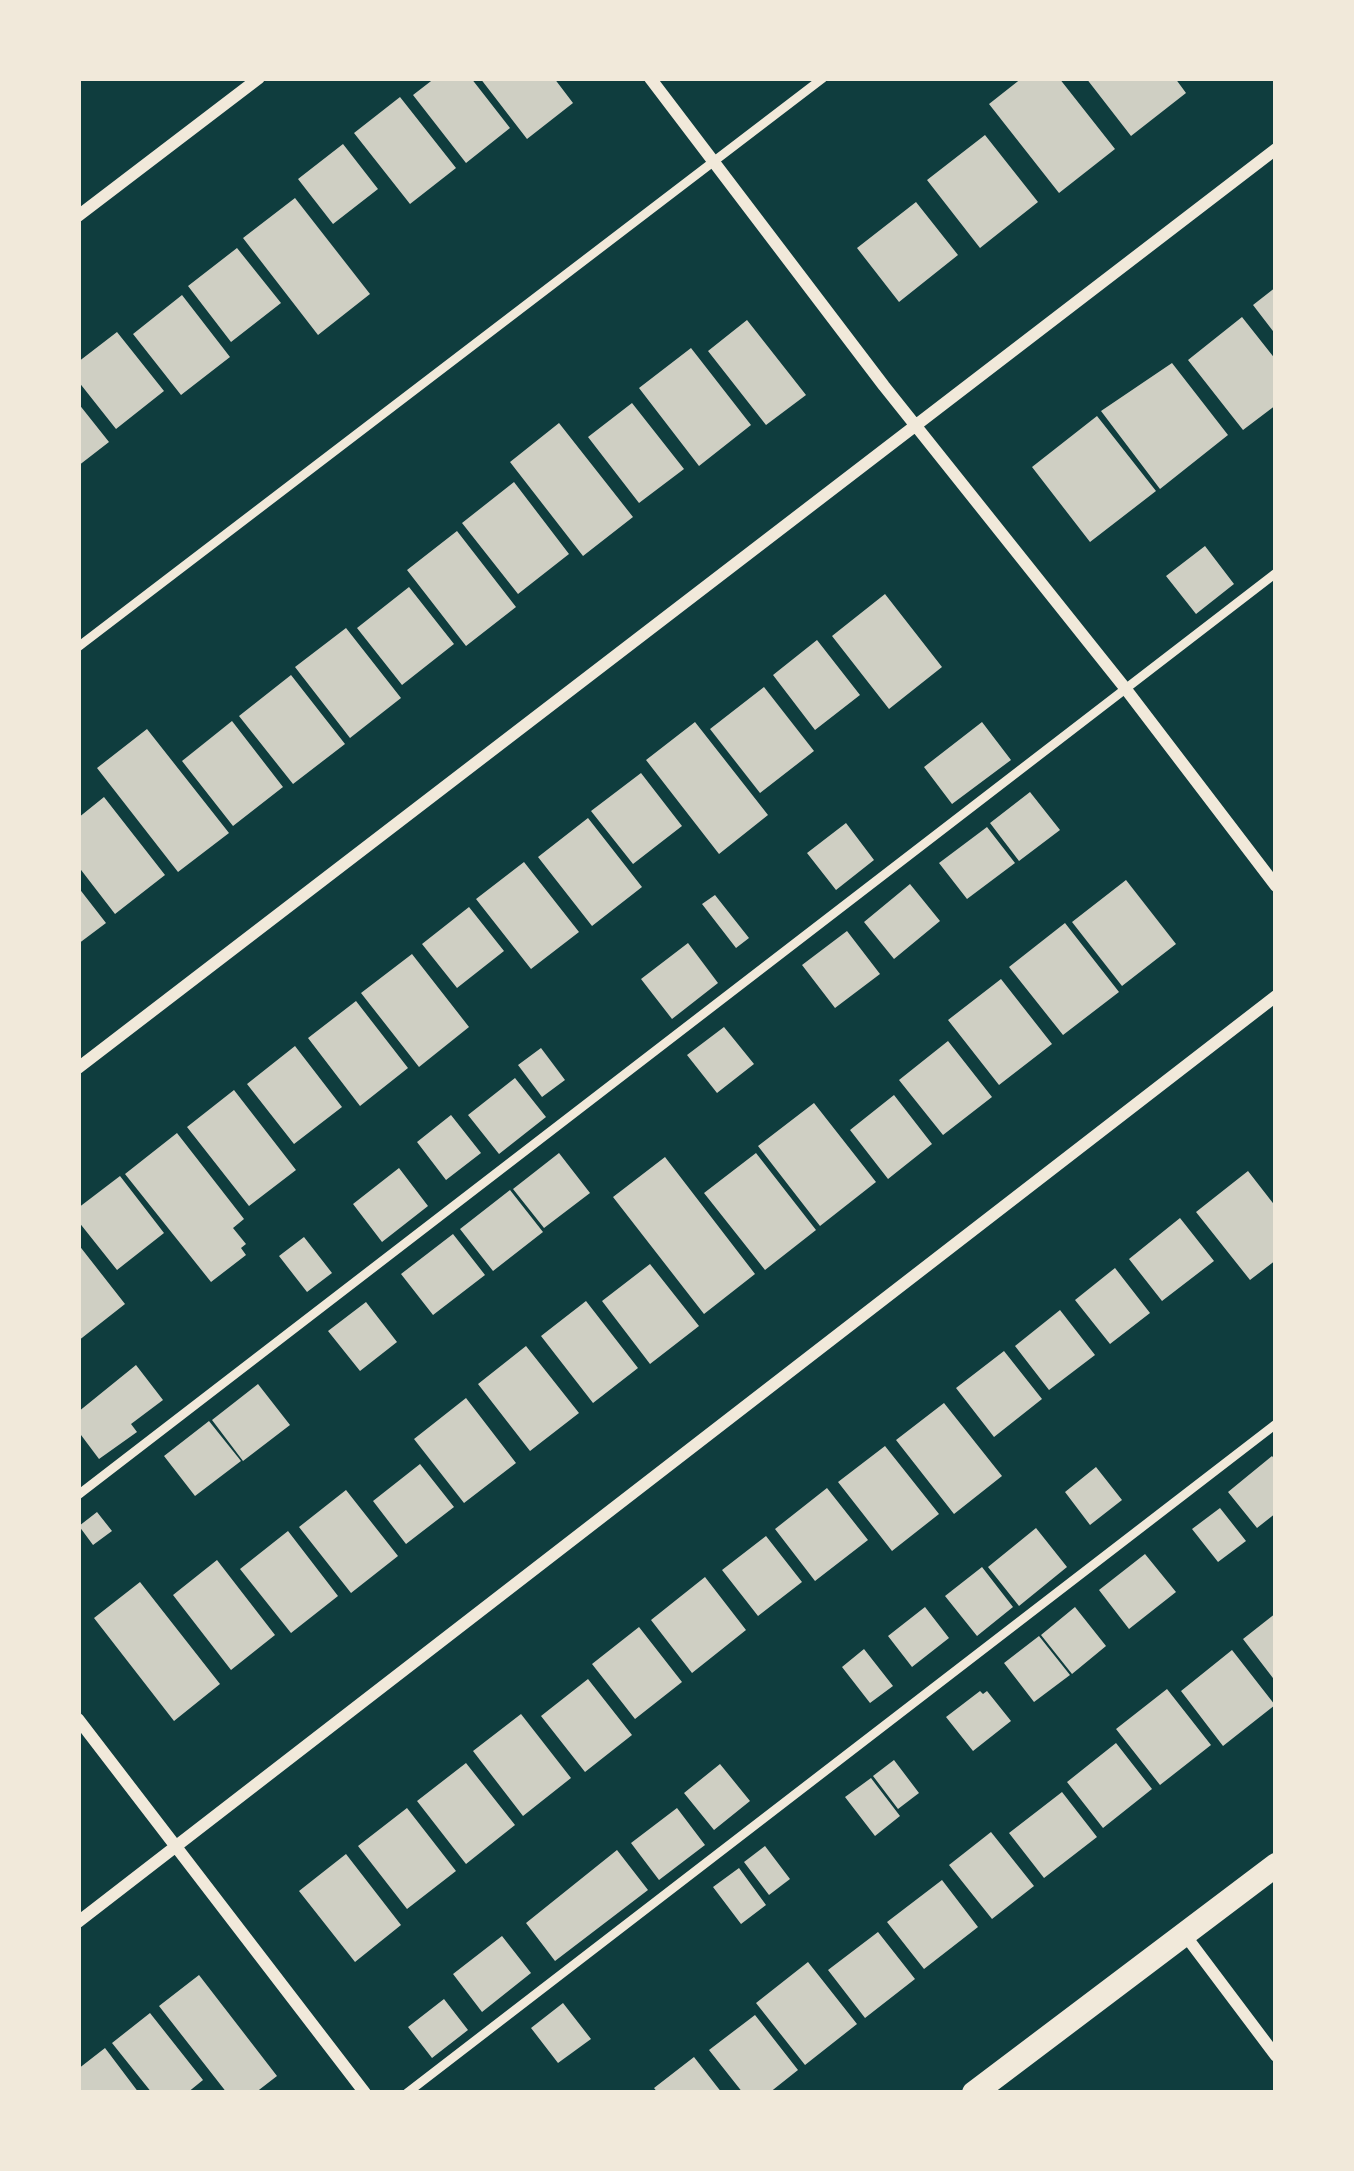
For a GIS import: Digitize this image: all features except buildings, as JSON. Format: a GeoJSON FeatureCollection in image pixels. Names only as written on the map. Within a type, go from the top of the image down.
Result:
{"type":"FeatureCollection","features":[{"type":"Feature","properties":{"kind":"main road"},"geometry":{"type":"LineString","coordinates":[[974,2093],[1276,1865]]}},
{"type":"Feature","properties":{"kind":"street"},"geometry":{"type":"LineString","coordinates":[[78,216],[259,78]]}},
{"type":"Feature","properties":{"kind":"street"},"geometry":{"type":"LineString","coordinates":[[650,78],[1276,886]]}},
{"type":"Feature","properties":{"kind":"street"},"geometry":{"type":"LineString","coordinates":[[78,1068],[1276,149]]}},
{"type":"Feature","properties":{"kind":"street"},"geometry":{"type":"LineString","coordinates":[[78,1922],[1276,996]]}},
{"type":"Feature","properties":{"kind":"street"},"geometry":{"type":"LineString","coordinates":[[78,1719],[365,2093]]}},
{"type":"Feature","properties":{"kind":"street"},"geometry":{"type":"LineString","coordinates":[[1185,1935],[1276,2056]]}},
{"type":"Feature","properties":{"kind":"lane"},"geometry":{"type":"LineString","coordinates":[[78,647],[823,78]]}},
{"type":"Feature","properties":{"kind":"lane"},"geometry":{"type":"LineString","coordinates":[[78,1495],[1276,573]]}},
{"type":"Feature","properties":{"kind":"lane"},"geometry":{"type":"LineString","coordinates":[[407,2093],[1276,1424]]}}]}
